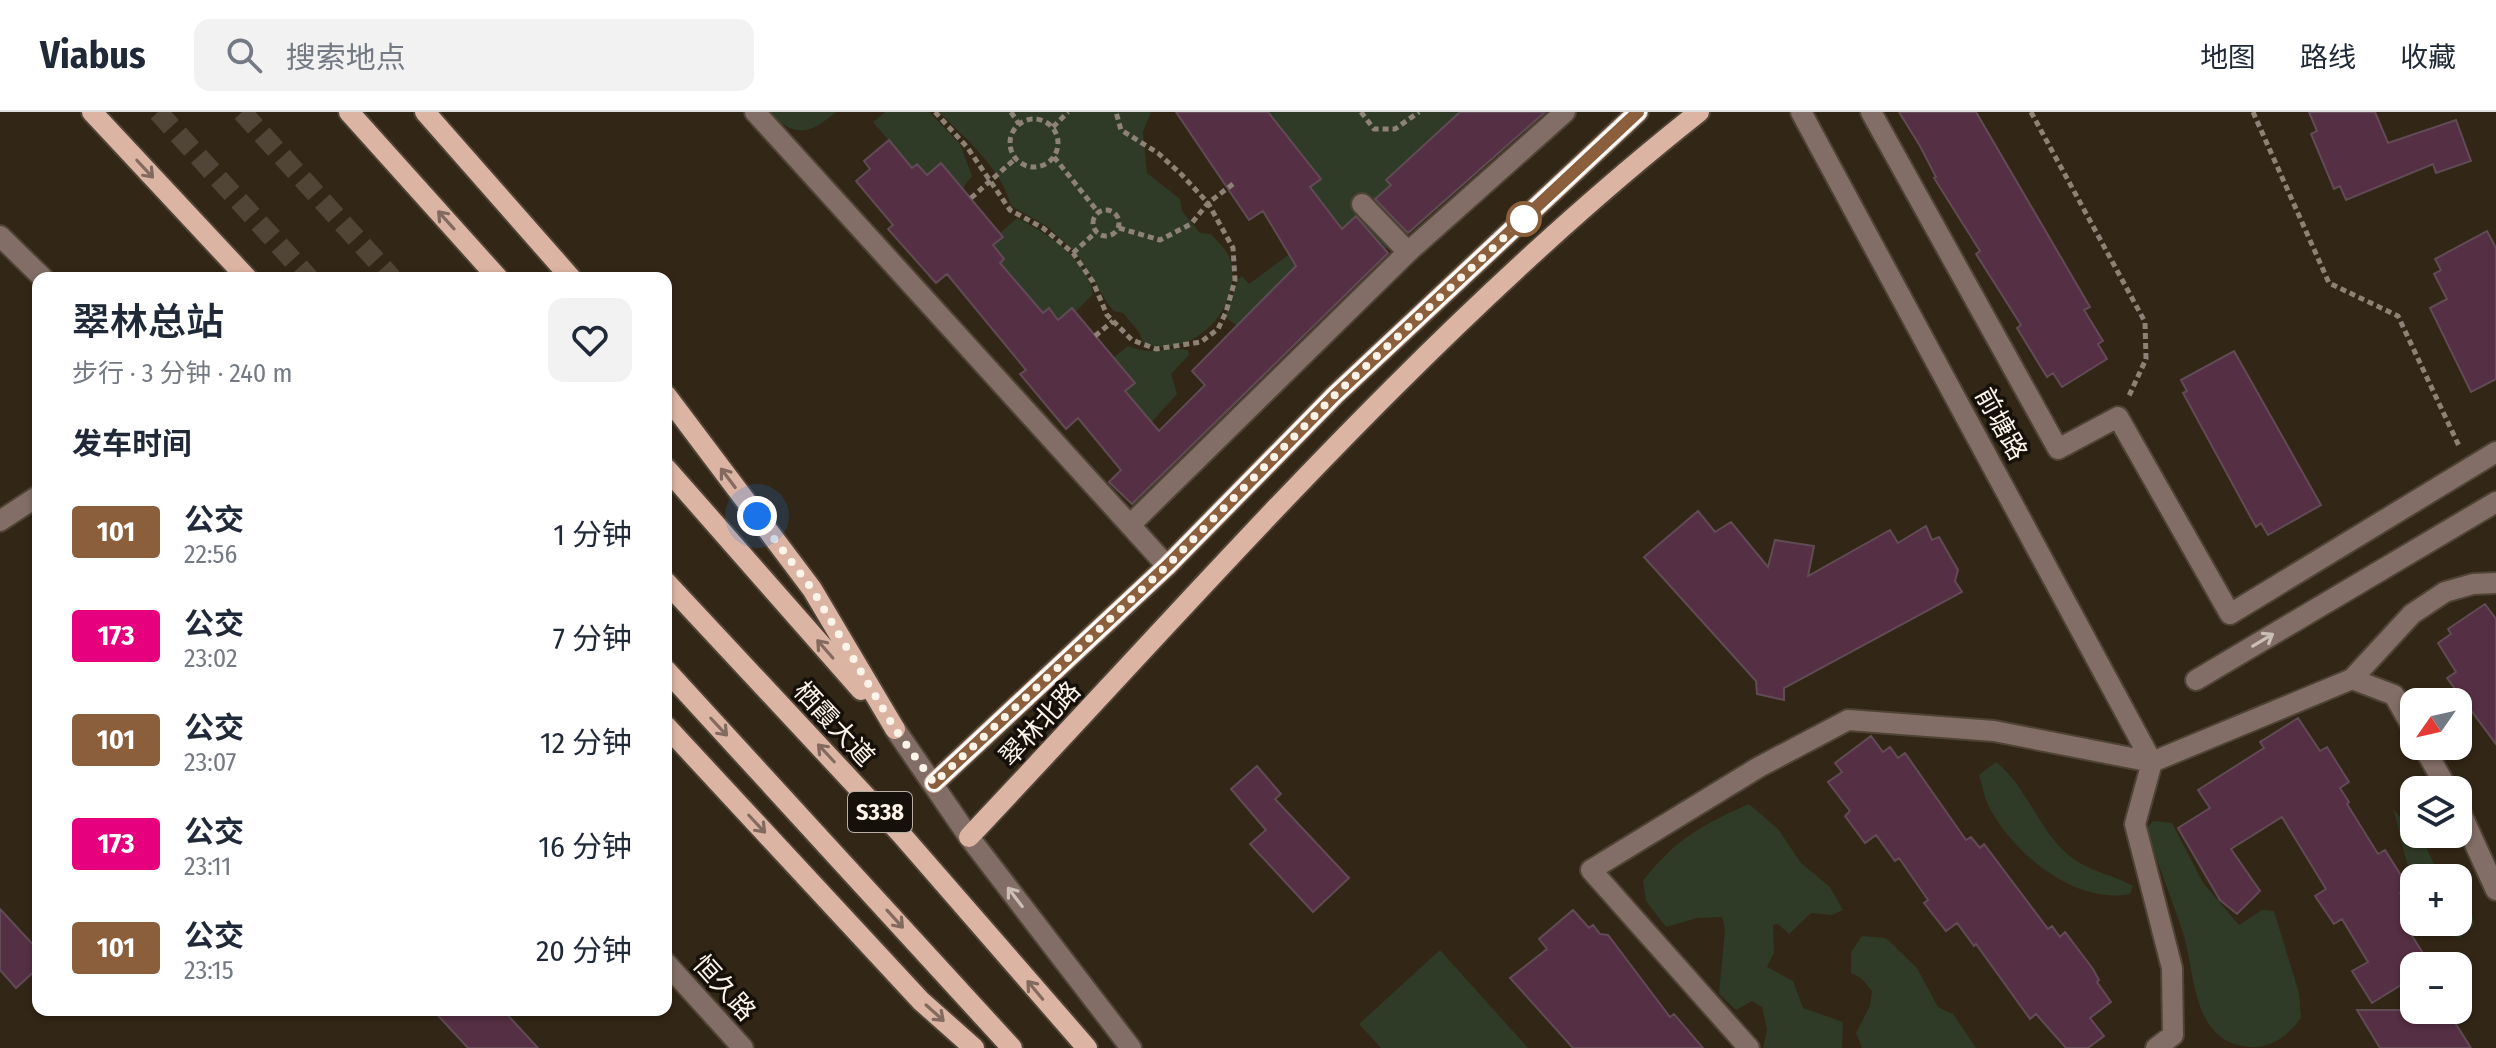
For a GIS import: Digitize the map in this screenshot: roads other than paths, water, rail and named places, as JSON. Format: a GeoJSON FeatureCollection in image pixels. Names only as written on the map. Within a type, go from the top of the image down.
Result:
{"type":"FeatureCollection","features":[{"type":"Feature","properties":{"kind":"main road"},"geometry":{"type":"LineString","coordinates":[[92,112],[241,272]]}},
{"type":"Feature","properties":{"kind":"main road"},"geometry":{"type":"LineString","coordinates":[[349,112],[493,272]]}},
{"type":"Feature","properties":{"kind":"main road"},"geometry":{"type":"LineString","coordinates":[[425,112],[566,272]]}},
{"type":"Feature","properties":{"kind":"main road","name":"翠林北路"},"geometry":{"type":"LineString","coordinates":[[934,783],[1167,566],[1335,395],[1638,112]]}},
{"type":"Feature","properties":{"kind":"main road","name":"翠林北路"},"geometry":{"type":"LineString","coordinates":[[969,837],[1368,413],[1555,234],[1699,112]]}},
{"type":"Feature","properties":{"kind":"main road"},"geometry":{"type":"LineString","coordinates":[[672,403],[812,589],[895,729]]}},
{"type":"Feature","properties":{"kind":"main road"},"geometry":{"type":"LineString","coordinates":[[672,475],[895,729]]}},
{"type":"Feature","properties":{"kind":"main road","name":"栖霞大道"},"geometry":{"type":"LineString","coordinates":[[672,588],[901,834],[1087,1048]]}},
{"type":"Feature","properties":{"kind":"main road","name":"S338"},"geometry":{"type":"LineString","coordinates":[[672,677],[1012,1048]]}},
{"type":"Feature","properties":{"kind":"main road"},"geometry":{"type":"LineString","coordinates":[[672,732],[921,1001],[974,1048]]}},
{"type":"Feature","properties":{"kind":"street"},"geometry":{"type":"LineString","coordinates":[[755,112],[1167,566]]}},
{"type":"Feature","properties":{"kind":"street"},"geometry":{"type":"LineString","coordinates":[[1130,525],[1408,252],[1565,112]]}},
{"type":"Feature","properties":{"kind":"street","name":"前塘路"},"geometry":{"type":"LineString","coordinates":[[1801,112],[2152,762]]}},
{"type":"Feature","properties":{"kind":"street"},"geometry":{"type":"LineString","coordinates":[[1871,112],[2058,449],[2118,417],[2230,614],[2496,452]]}},
{"type":"Feature","properties":{"kind":"street"},"geometry":{"type":"LineString","coordinates":[[1362,204],[1408,252]]}},
{"type":"Feature","properties":{"kind":"street"},"geometry":{"type":"LineString","coordinates":[[0,236],[37,272]]}},
{"type":"Feature","properties":{"kind":"street"},"geometry":{"type":"LineString","coordinates":[[0,521],[32,500]]}},
{"type":"Feature","properties":{"kind":"street"},"geometry":{"type":"LineString","coordinates":[[2196,680],[2496,502]]}},
{"type":"Feature","properties":{"kind":"street"},"geometry":{"type":"LineString","coordinates":[[1749,1048],[1591,870],[1759,767],[1848,720],[1994,731],[2152,762],[2352,679],[2412,614],[2445,592],[2473,584],[2496,583]]}},
{"type":"Feature","properties":{"kind":"street"},"geometry":{"type":"LineString","coordinates":[[2352,679],[2394,695],[2400,706]]}},
{"type":"Feature","properties":{"kind":"street"},"geometry":{"type":"LineString","coordinates":[[895,729],[969,837],[1131,1048]]}},
{"type":"Feature","properties":{"kind":"street"},"geometry":{"type":"LineString","coordinates":[[2152,762],[2135,824],[2172,968],[2173,1035],[2156,1048]]}},
{"type":"Feature","properties":{"kind":"street"},"geometry":{"type":"LineString","coordinates":[[2472,838],[2496,890]]}},
{"type":"Feature","properties":{"kind":"street","name":"恒久路"},"geometry":{"type":"LineString","coordinates":[[672,970],[741,1047]]}},
{"type":"Feature","properties":{"kind":"tunnel"},"geometry":{"type":"LineString","coordinates":[[158,112],[304,272]]}},
{"type":"Feature","properties":{"kind":"tunnel"},"geometry":{"type":"LineString","coordinates":[[242,112],[387,272]]}}]}
